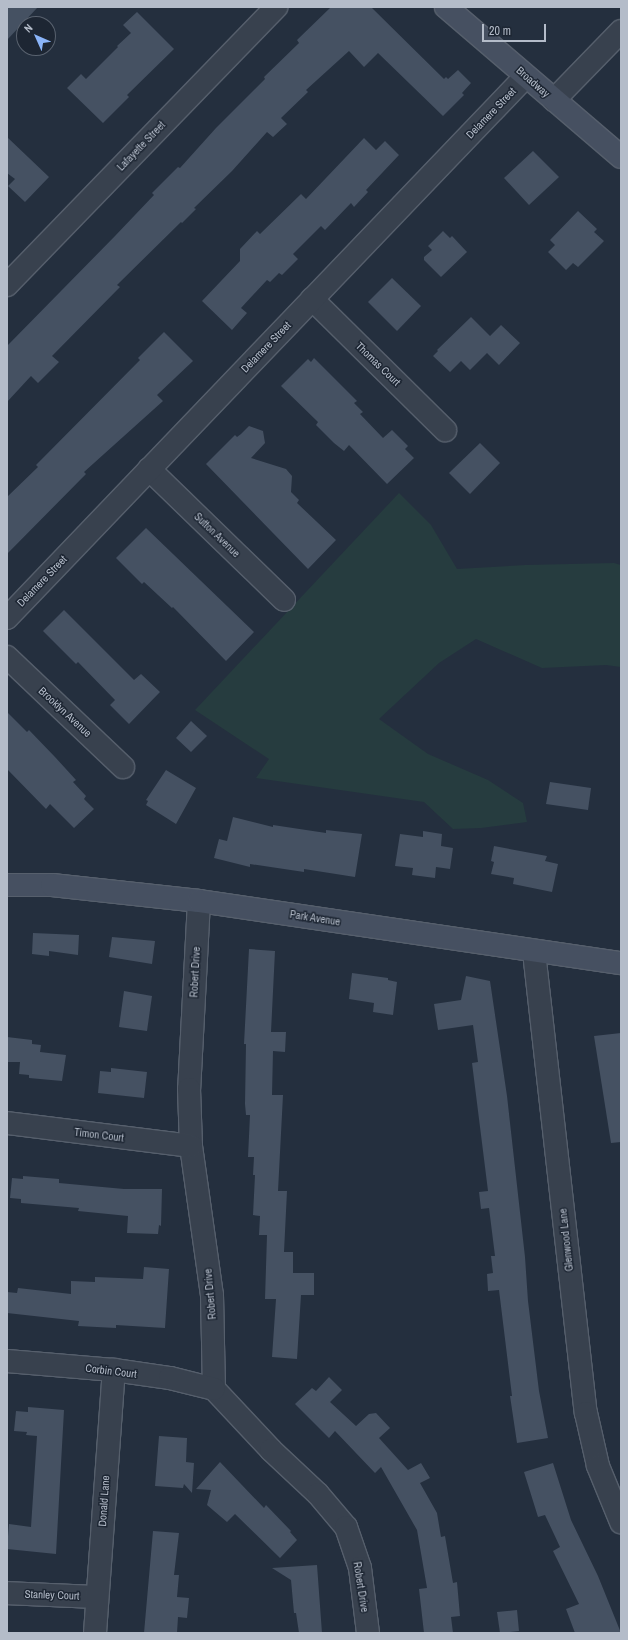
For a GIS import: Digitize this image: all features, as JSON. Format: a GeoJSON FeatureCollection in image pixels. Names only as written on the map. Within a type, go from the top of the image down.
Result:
{"type":"FeatureCollection","features":[{"type":"Feature","properties":{"kind":"main road","name":"Broadway"},"geometry":{"type":"LineString","coordinates":[[446,7],[621,157]]}},
{"type":"Feature","properties":{"kind":"main road","name":"Park Avenue"},"geometry":{"type":"LineString","coordinates":[[7,885],[52,885],[199,901],[534,952],[621,963]]}},
{"type":"Feature","properties":{"kind":"street","name":"Lafayette Street"},"geometry":{"type":"LineString","coordinates":[[7,285],[276,7]]}},
{"type":"Feature","properties":{"kind":"street"},"geometry":{"type":"LineString","coordinates":[[554,100],[621,31]]}},
{"type":"Feature","properties":{"kind":"street","name":"Delamere Street"},"geometry":{"type":"LineString","coordinates":[[7,618],[526,76]]}},
{"type":"Feature","properties":{"kind":"street","name":"Thomas Court"},"geometry":{"type":"LineString","coordinates":[[312,299],[445,430]]}},
{"type":"Feature","properties":{"kind":"street","name":"Sutton Avenue"},"geometry":{"type":"LineString","coordinates":[[149,469],[284,600]]}},
{"type":"Feature","properties":{"kind":"street","name":"Brooklyn Avenue"},"geometry":{"type":"LineString","coordinates":[[7,658],[123,766]]}},
{"type":"Feature","properties":{"kind":"street","name":"Robert Drive"},"geometry":{"type":"LineString","coordinates":[[199,901],[189,1089],[191,1146],[212,1295],[214,1389],[271,1450],[318,1494],[346,1527],[360,1568],[368,1633]]}},
{"type":"Feature","properties":{"kind":"street","name":"Glenwood Lane"},"geometry":{"type":"LineString","coordinates":[[534,952],[586,1413],[598,1466],[621,1522]]}},
{"type":"Feature","properties":{"kind":"street","name":"Timon Court"},"geometry":{"type":"LineString","coordinates":[[7,1123],[191,1146]]}},
{"type":"Feature","properties":{"kind":"street","name":"Corbin Court"},"geometry":{"type":"LineString","coordinates":[[7,1361],[114,1370],[170,1378],[214,1389]]}},
{"type":"Feature","properties":{"kind":"street","name":"Donald Lane"},"geometry":{"type":"LineString","coordinates":[[94,1633],[114,1370]]}},
{"type":"Feature","properties":{"kind":"street","name":"Stanley Court"},"geometry":{"type":"LineString","coordinates":[[7,1593],[96,1597]]}},
{"type":"Feature","properties":{"kind":"green space"},"geometry":{"type":"Polygon","coordinates":[[[399,493],[431,525],[457,569],[526,565],[614,563],[621,565],[621,667],[606,665],[542,668],[476,639],[439,663],[379,719],[428,754],[488,780],[523,803],[527,822],[481,828],[453,829],[424,802],[256,778],[269,759],[195,710],[399,493]]]}},
{"type":"Feature","properties":{"kind":"building"},"geometry":{"type":"Polygon","coordinates":[[[7,7],[38,7],[30,16],[16,16],[16,30],[7,40],[7,7]]]}},
{"type":"Feature","properties":{"kind":"building"},"geometry":{"type":"Polygon","coordinates":[[[331,7],[371,7],[444,79],[446,77],[448,79],[458,70],[471,83],[462,93],[464,95],[443,116],[378,53],[364,67],[349,51],[306,90],[308,92],[281,118],[287,124],[273,137],[267,132],[232,171],[194,208],[196,209],[117,285],[120,287],[52,356],[59,362],[38,383],[31,376],[7,402],[7,346],[154,195],[152,193],[178,167],[180,168],[216,128],[265,79],[264,77],[299,43],[297,40],[331,7]]]}},
{"type":"Feature","properties":{"kind":"building"},"geometry":{"type":"Polygon","coordinates":[[[137,12],[174,49],[127,95],[129,97],[103,123],[67,88],[81,74],[86,79],[131,33],[123,25],[137,12]]]}},
{"type":"Feature","properties":{"kind":"building"},"geometry":{"type":"Polygon","coordinates":[[[7,137],[49,177],[25,202],[8,186],[15,179],[7,173],[7,137]]]}},
{"type":"Feature","properties":{"kind":"building"},"geometry":{"type":"Polygon","coordinates":[[[364,138],[376,150],[385,141],[399,155],[366,190],[368,192],[354,207],[351,203],[325,230],[321,226],[293,254],[298,259],[282,275],[279,273],[270,282],[267,280],[241,308],[247,313],[232,330],[202,301],[240,261],[240,249],[257,231],[260,234],[301,194],[306,199],[364,138]]]}},
{"type":"Feature","properties":{"kind":"building"},"geometry":{"type":"Polygon","coordinates":[[[533,151],[559,177],[529,205],[504,178],[533,151]]]}},
{"type":"Feature","properties":{"kind":"building"},"geometry":{"type":"Polygon","coordinates":[[[578,211],[597,229],[594,232],[604,241],[578,267],[573,263],[566,270],[548,252],[555,245],[550,240],[578,211]]]}},
{"type":"Feature","properties":{"kind":"building"},"geometry":{"type":"Polygon","coordinates":[[[443,231],[450,238],[452,236],[467,252],[441,277],[424,260],[424,257],[432,250],[428,246],[443,231]]]}},
{"type":"Feature","properties":{"kind":"building"},"geometry":{"type":"Polygon","coordinates":[[[392,278],[421,306],[397,331],[368,302],[392,278]]]}},
{"type":"Feature","properties":{"kind":"building"},"geometry":{"type":"Polygon","coordinates":[[[471,317],[490,336],[501,325],[520,343],[499,365],[487,353],[470,370],[461,361],[450,372],[433,356],[438,351],[437,350],[471,317]]]}},
{"type":"Feature","properties":{"kind":"building"},"geometry":{"type":"Polygon","coordinates":[[[164,332],[193,361],[157,395],[163,401],[84,472],[86,474],[7,554],[7,497],[38,467],[36,465],[140,360],[138,358],[164,332]]]}},
{"type":"Feature","properties":{"kind":"building"},"geometry":{"type":"Polygon","coordinates":[[[314,358],[357,401],[354,403],[363,412],[360,414],[383,438],[392,430],[408,446],[405,449],[414,458],[387,484],[349,445],[344,451],[334,443],[316,425],[318,422],[281,386],[308,359],[311,362],[314,358]]]}},
{"type":"Feature","properties":{"kind":"building"},"geometry":{"type":"Polygon","coordinates":[[[249,426],[263,431],[265,443],[251,458],[286,469],[292,476],[291,492],[299,500],[297,503],[336,540],[308,569],[206,464],[235,435],[237,437],[249,426]]]}},
{"type":"Feature","properties":{"kind":"building"},"geometry":{"type":"Polygon","coordinates":[[[480,443],[500,463],[470,494],[449,473],[480,443]]]}},
{"type":"Feature","properties":{"kind":"building"},"geometry":{"type":"Polygon","coordinates":[[[146,528],[254,632],[226,661],[173,607],[172,608],[144,582],[142,584],[116,558],[146,528]]]}},
{"type":"Feature","properties":{"kind":"building"},"geometry":{"type":"Polygon","coordinates":[[[64,610],[134,680],[141,674],[160,692],[129,724],[110,705],[115,700],[78,662],[76,664],[43,631],[64,610]]]}},
{"type":"Feature","properties":{"kind":"building"},"geometry":{"type":"Polygon","coordinates":[[[7,712],[27,732],[29,730],[76,780],[73,782],[86,796],[84,799],[94,809],[74,828],[50,804],[46,809],[7,769],[7,712]]]}},
{"type":"Feature","properties":{"kind":"building"},"geometry":{"type":"Polygon","coordinates":[[[191,721],[207,736],[191,752],[176,738],[191,721]]]}},
{"type":"Feature","properties":{"kind":"building"},"geometry":{"type":"Polygon","coordinates":[[[166,770],[196,788],[176,824],[146,805],[148,801],[146,800],[166,770]]]}},
{"type":"Feature","properties":{"kind":"building"},"geometry":{"type":"Polygon","coordinates":[[[550,782],[591,788],[588,810],[546,804],[550,782]]]}},
{"type":"Feature","properties":{"kind":"building"},"geometry":{"type":"Polygon","coordinates":[[[233,817],[273,827],[273,825],[326,833],[326,830],[362,834],[355,877],[304,869],[304,872],[250,864],[250,867],[214,858],[219,839],[227,841],[233,817]]]}},
{"type":"Feature","properties":{"kind":"building"},"geometry":{"type":"Polygon","coordinates":[[[423,831],[442,834],[441,846],[453,848],[450,869],[436,867],[435,878],[412,875],[413,868],[395,866],[400,834],[423,837],[423,831]]]}},
{"type":"Feature","properties":{"kind":"building"},"geometry":{"type":"Polygon","coordinates":[[[494,846],[547,856],[545,861],[558,864],[552,892],[513,884],[514,878],[491,874],[494,862],[491,861],[494,846]]]}},
{"type":"Feature","properties":{"kind":"building"},"geometry":{"type":"Polygon","coordinates":[[[33,933],[79,935],[78,955],[49,951],[49,956],[32,954],[33,933]]]}},
{"type":"Feature","properties":{"kind":"building"},"geometry":{"type":"Polygon","coordinates":[[[112,937],[155,941],[152,964],[109,957],[112,937]]]}},
{"type":"Feature","properties":{"kind":"building"},"geometry":{"type":"Polygon","coordinates":[[[249,949],[275,951],[271,1032],[286,1032],[285,1052],[273,1051],[272,1095],[283,1095],[278,1191],[287,1191],[284,1252],[293,1252],[293,1273],[314,1273],[314,1295],[301,1295],[297,1359],[272,1357],[276,1299],[265,1299],[267,1235],[259,1235],[260,1216],[253,1215],[255,1175],[253,1175],[254,1157],[248,1157],[250,1115],[246,1115],[245,1104],[246,1044],[244,1044],[249,949]]]}},
{"type":"Feature","properties":{"kind":"building"},"geometry":{"type":"Polygon","coordinates":[[[352,973],[388,978],[388,980],[397,982],[393,1015],[373,1012],[374,1003],[349,999],[352,973]]]}},
{"type":"Feature","properties":{"kind":"building"},"geometry":{"type":"Polygon","coordinates":[[[466,976],[490,981],[507,1096],[525,1257],[528,1301],[539,1391],[548,1438],[517,1443],[510,1396],[512,1396],[499,1290],[488,1291],[487,1274],[493,1273],[491,1256],[495,1256],[489,1208],[481,1209],[479,1192],[488,1191],[472,1063],[478,1062],[473,1025],[438,1030],[434,1004],[461,1000],[466,976]]]}},
{"type":"Feature","properties":{"kind":"building"},"geometry":{"type":"Polygon","coordinates":[[[124,991],[152,996],[147,1031],[119,1027],[124,991]]]}},
{"type":"Feature","properties":{"kind":"building"},"geometry":{"type":"Polygon","coordinates":[[[621,1033],[621,1142],[611,1143],[594,1036],[621,1033]]]}},
{"type":"Feature","properties":{"kind":"building"},"geometry":{"type":"Polygon","coordinates":[[[7,1037],[32,1040],[32,1044],[41,1045],[40,1052],[66,1055],[62,1081],[29,1078],[29,1075],[19,1074],[20,1062],[7,1062],[7,1037]]]}},
{"type":"Feature","properties":{"kind":"building"},"geometry":{"type":"Polygon","coordinates":[[[111,1068],[147,1072],[144,1098],[98,1093],[100,1071],[111,1072],[111,1068]]]}},
{"type":"Feature","properties":{"kind":"building"},"geometry":{"type":"Polygon","coordinates":[[[23,1176],[59,1179],[59,1183],[124,1189],[162,1189],[161,1226],[159,1225],[158,1234],[127,1233],[128,1216],[78,1211],[79,1208],[21,1203],[21,1199],[10,1198],[12,1178],[23,1179],[23,1176]]]}},
{"type":"Feature","properties":{"kind":"building"},"geometry":{"type":"Polygon","coordinates":[[[144,1267],[169,1269],[165,1328],[116,1325],[116,1328],[78,1326],[79,1321],[7,1313],[7,1292],[17,1293],[18,1288],[71,1294],[71,1281],[95,1282],[95,1277],[143,1279],[144,1267]]]}},
{"type":"Feature","properties":{"kind":"building"},"geometry":{"type":"Polygon","coordinates":[[[329,1377],[342,1390],[330,1402],[356,1426],[369,1414],[376,1413],[390,1428],[379,1438],[408,1470],[421,1463],[430,1478],[420,1483],[437,1513],[441,1537],[445,1536],[453,1583],[457,1582],[460,1616],[451,1617],[453,1633],[424,1633],[419,1589],[427,1588],[417,1530],[381,1467],[375,1473],[335,1431],[329,1438],[295,1404],[312,1388],[316,1391],[329,1377]]]}},
{"type":"Feature","properties":{"kind":"building"},"geometry":{"type":"Polygon","coordinates":[[[28,1407],[64,1410],[56,1554],[7,1549],[9,1524],[31,1527],[37,1436],[26,1435],[27,1432],[14,1431],[16,1411],[28,1412],[28,1407]]]}},
{"type":"Feature","properties":{"kind":"building"},"geometry":{"type":"Polygon","coordinates":[[[159,1436],[187,1438],[186,1462],[194,1463],[192,1493],[184,1484],[183,1488],[155,1486],[159,1436]]]}},
{"type":"Feature","properties":{"kind":"building"},"geometry":{"type":"Polygon","coordinates":[[[220,1462],[264,1508],[266,1505],[291,1531],[290,1532],[297,1540],[280,1558],[235,1514],[227,1522],[207,1505],[211,1490],[196,1489],[220,1462]]]}},
{"type":"Feature","properties":{"kind":"building"},"geometry":{"type":"Polygon","coordinates":[[[553,1463],[571,1520],[598,1576],[621,1633],[575,1633],[566,1609],[579,1604],[553,1551],[560,1547],[545,1515],[538,1517],[524,1472],[553,1463]]]}},
{"type":"Feature","properties":{"kind":"building"},"geometry":{"type":"Polygon","coordinates":[[[153,1531],[179,1533],[174,1575],[179,1575],[177,1597],[189,1598],[187,1618],[178,1617],[177,1633],[144,1633],[153,1531]]]}},
{"type":"Feature","properties":{"kind":"building"},"geometry":{"type":"Polygon","coordinates":[[[317,1565],[322,1633],[299,1633],[296,1613],[294,1613],[291,1580],[272,1568],[317,1565]]]}},
{"type":"Feature","properties":{"kind":"building"},"geometry":{"type":"Polygon","coordinates":[[[517,1610],[519,1631],[500,1633],[497,1612],[517,1610]]]}}]}
